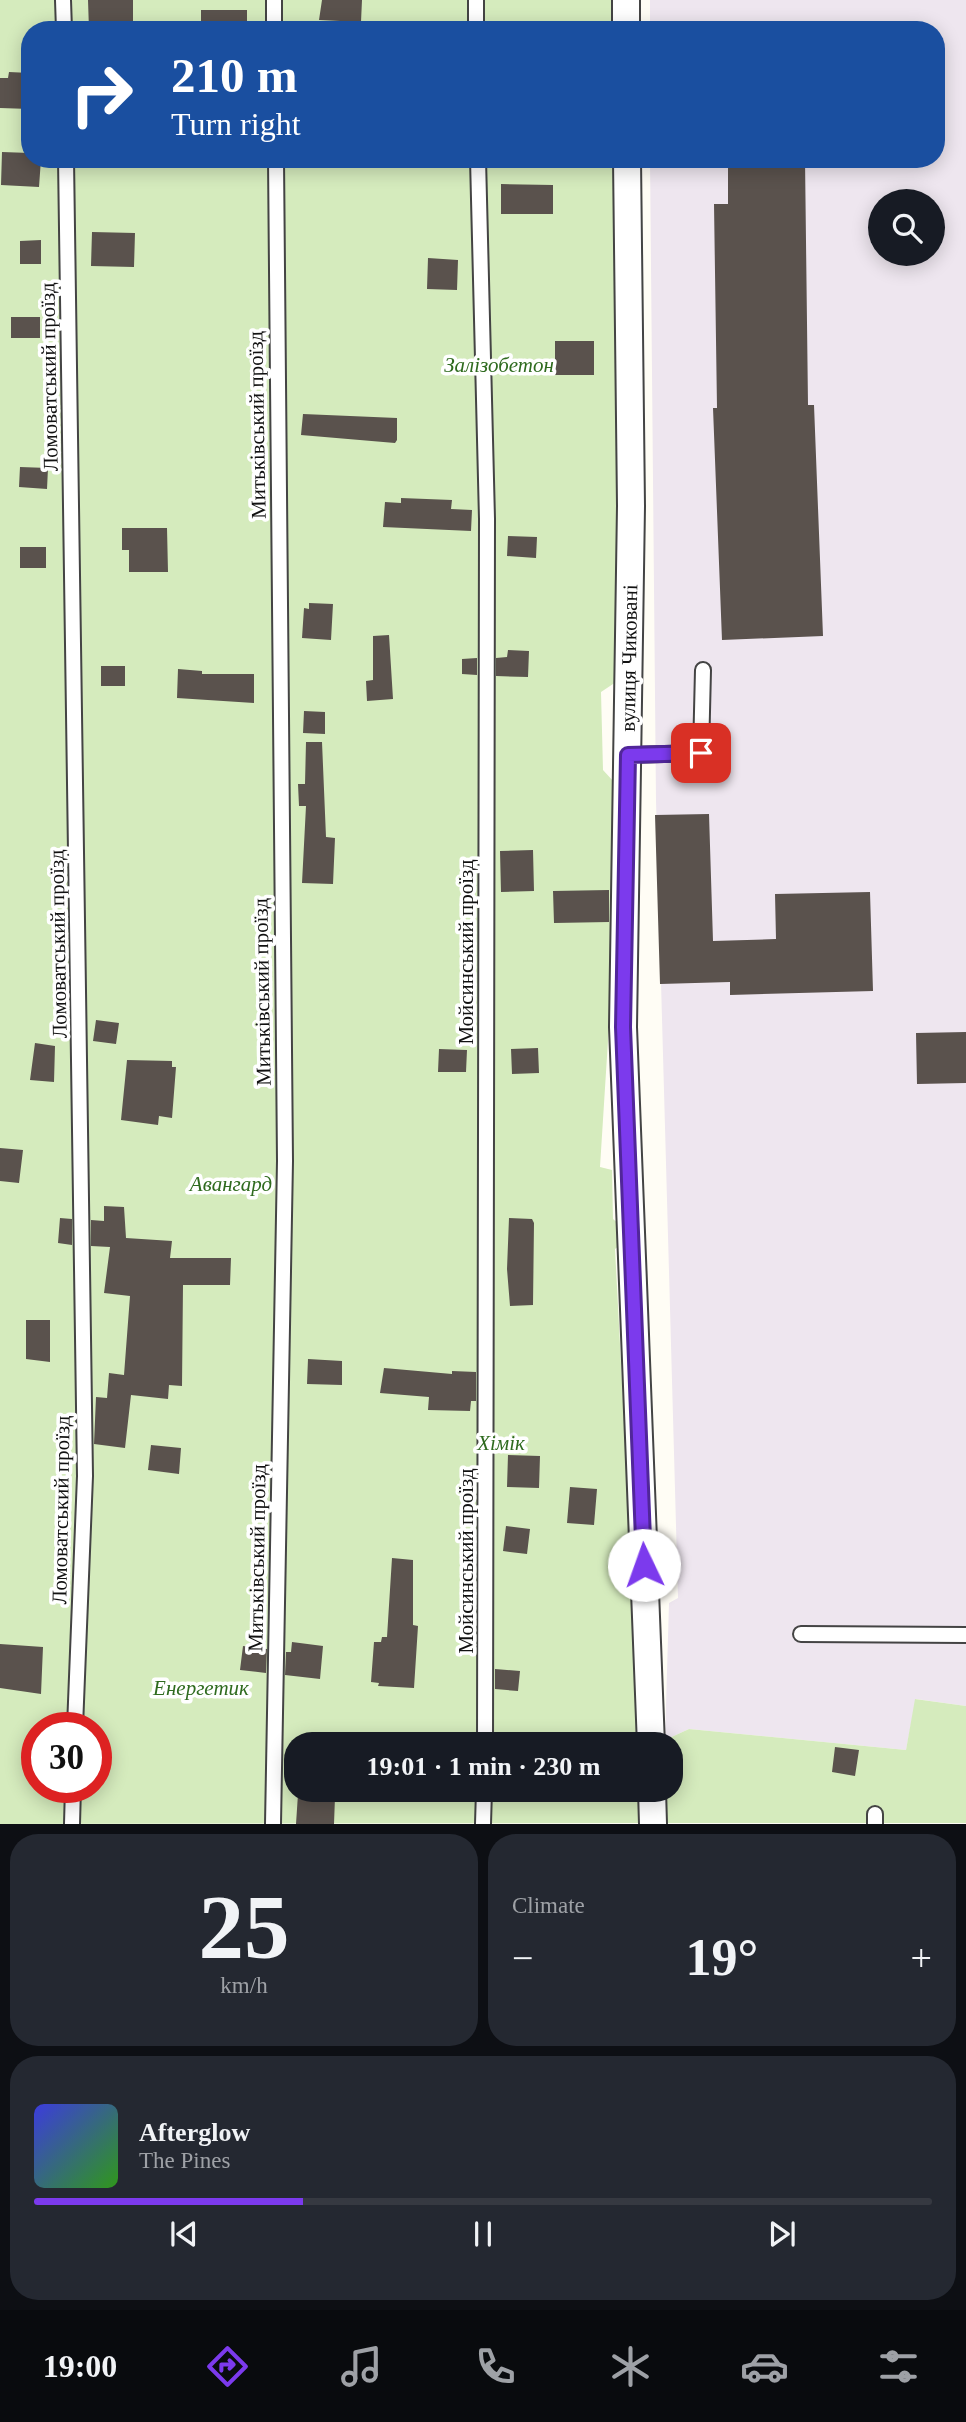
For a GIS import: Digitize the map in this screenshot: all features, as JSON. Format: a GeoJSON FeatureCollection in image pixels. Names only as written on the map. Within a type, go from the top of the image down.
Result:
{"type":"FeatureCollection","features":[{"type":"Feature","properties":{"kind":"street"},"geometry":{"type":"LineString","coordinates":[[626,0],[626,21]]}},
{"type":"Feature","properties":{"kind":"street","name":"вулиця Чиковані"},"geometry":{"type":"LineString","coordinates":[[627,168],[631,492],[623,1027],[650,1732]]}},
{"type":"Feature","properties":{"kind":"street"},"geometry":{"type":"LineString","coordinates":[[652,1802],[653,1824]]}},
{"type":"Feature","properties":{"kind":"lane"},"geometry":{"type":"LineString","coordinates":[[63,0],[64,21]]}},
{"type":"Feature","properties":{"kind":"lane"},"geometry":{"type":"LineString","coordinates":[[274,0],[274,21]]}},
{"type":"Feature","properties":{"kind":"lane"},"geometry":{"type":"LineString","coordinates":[[476,0],[476,21]]}},
{"type":"Feature","properties":{"kind":"lane","name":"Ломоватський проїзд"},"geometry":{"type":"LineString","coordinates":[[66,168],[85,1476],[76,1712]]}},
{"type":"Feature","properties":{"kind":"lane","name":"Митьківський проїзд"},"geometry":{"type":"LineString","coordinates":[[273,1824],[285,1161],[276,168]]}},
{"type":"Feature","properties":{"kind":"lane","name":"Мойсинський проїзд"},"geometry":{"type":"LineString","coordinates":[[478,168],[487,519],[485,1732]]}},
{"type":"Feature","properties":{"kind":"lane"},"geometry":{"type":"LineString","coordinates":[[628,755],[701,753],[703,670]]}},
{"type":"Feature","properties":{"kind":"lane"},"geometry":{"type":"LineString","coordinates":[[801,1634],[966,1635]]}},
{"type":"Feature","properties":{"kind":"lane"},"geometry":{"type":"LineString","coordinates":[[483,1824],[484,1802]]}},
{"type":"Feature","properties":{"kind":"lane"},"geometry":{"type":"LineString","coordinates":[[72,1824],[73,1803]]}},
{"type":"Feature","properties":{"kind":"shaded area"},"geometry":{"type":"Polygon","coordinates":[[[650,0],[966,0],[966,1706],[916,1699],[906,1750],[689,1729],[682,1732],[665,1732],[669,1603],[678,1598],[656,801],[650,168],[945,168],[945,21],[650,21],[650,0]]]}},
{"type":"Feature","properties":{"kind":"green space"},"geometry":{"type":"Polygon","coordinates":[[[0,0],[615,0],[615,21],[21,21],[21,168],[616,168],[619,385],[616,682],[601,692],[603,770],[614,782],[615,930],[600,1167],[612,1170],[613,1219],[619,1224],[619,1246],[615,1249],[640,1732],[284,1732],[284,1802],[643,1802],[644,1823],[0,1824],[0,0]]]}},
{"type":"Feature","properties":{"kind":"green space"},"geometry":{"type":"Polygon","coordinates":[[[915,1699],[966,1706],[966,1823],[666,1823],[666,1802],[683,1802],[682,1732],[689,1729],[906,1750],[915,1699]]]}},
{"type":"Feature","properties":{"kind":"building"},"geometry":{"type":"Polygon","coordinates":[[[88,0],[133,0],[133,21],[89,21],[88,0]]]}},
{"type":"Feature","properties":{"kind":"building"},"geometry":{"type":"Polygon","coordinates":[[[322,0],[362,0],[361,21],[319,20],[322,0]]]}},
{"type":"Feature","properties":{"kind":"building"},"geometry":{"type":"Polygon","coordinates":[[[201,10],[247,10],[247,21],[201,21],[201,10]]]}},
{"type":"Feature","properties":{"kind":"building"},"geometry":{"type":"Polygon","coordinates":[[[9,72],[21,73],[21,109],[0,108],[0,78],[8,78],[9,72]]]}},
{"type":"Feature","properties":{"kind":"building"},"geometry":{"type":"Polygon","coordinates":[[[2,152],[21,153],[21,168],[40,168],[39,187],[1,185],[2,152]]]}},
{"type":"Feature","properties":{"kind":"building"},"geometry":{"type":"Polygon","coordinates":[[[728,168],[805,168],[808,405],[814,405],[823,636],[722,640],[713,408],[717,408],[714,204],[728,204],[728,168]]]}},
{"type":"Feature","properties":{"kind":"building"},"geometry":{"type":"Polygon","coordinates":[[[501,184],[553,185],[553,214],[501,214],[501,184]]]}},
{"type":"Feature","properties":{"kind":"building"},"geometry":{"type":"Polygon","coordinates":[[[92,232],[135,233],[134,267],[91,266],[92,232]]]}},
{"type":"Feature","properties":{"kind":"building"},"geometry":{"type":"Polygon","coordinates":[[[41,240],[41,264],[20,264],[20,241],[41,240]]]}},
{"type":"Feature","properties":{"kind":"building"},"geometry":{"type":"Polygon","coordinates":[[[428,258],[458,260],[457,290],[427,289],[428,258]]]}},
{"type":"Feature","properties":{"kind":"building"},"geometry":{"type":"Polygon","coordinates":[[[11,317],[40,317],[40,338],[11,338],[11,317]]]}},
{"type":"Feature","properties":{"kind":"building"},"geometry":{"type":"Polygon","coordinates":[[[555,341],[594,341],[594,375],[555,375],[555,341]]]}},
{"type":"Feature","properties":{"kind":"building"},"geometry":{"type":"Polygon","coordinates":[[[303,414],[397,418],[397,440],[395,443],[301,435],[303,414]]]}},
{"type":"Feature","properties":{"kind":"building"},"geometry":{"type":"Polygon","coordinates":[[[20,467],[48,468],[47,489],[19,487],[20,467]]]}},
{"type":"Feature","properties":{"kind":"building"},"geometry":{"type":"Polygon","coordinates":[[[401,498],[452,500],[451,509],[472,510],[471,531],[383,527],[385,502],[401,503],[401,498]]]}},
{"type":"Feature","properties":{"kind":"building"},"geometry":{"type":"Polygon","coordinates":[[[122,528],[167,528],[168,572],[129,572],[129,550],[122,550],[122,528]]]}},
{"type":"Feature","properties":{"kind":"building"},"geometry":{"type":"Polygon","coordinates":[[[508,536],[537,537],[536,558],[507,556],[508,536]]]}},
{"type":"Feature","properties":{"kind":"building"},"geometry":{"type":"Polygon","coordinates":[[[20,547],[46,547],[46,568],[20,568],[20,547]]]}},
{"type":"Feature","properties":{"kind":"building"},"geometry":{"type":"Polygon","coordinates":[[[309,603],[333,604],[331,640],[302,638],[304,608],[309,609],[309,603]]]}},
{"type":"Feature","properties":{"kind":"building"},"geometry":{"type":"Polygon","coordinates":[[[389,635],[393,699],[367,701],[366,681],[373,680],[373,636],[389,635]]]}},
{"type":"Feature","properties":{"kind":"building"},"geometry":{"type":"Polygon","coordinates":[[[508,650],[529,651],[528,677],[496,676],[496,658],[507,657],[508,650]]]}},
{"type":"Feature","properties":{"kind":"building"},"geometry":{"type":"Polygon","coordinates":[[[477,658],[477,675],[462,674],[462,659],[477,658]]]}},
{"type":"Feature","properties":{"kind":"building"},"geometry":{"type":"Polygon","coordinates":[[[101,666],[125,666],[125,686],[101,686],[101,666]]]}},
{"type":"Feature","properties":{"kind":"building"},"geometry":{"type":"Polygon","coordinates":[[[178,669],[202,671],[202,674],[254,674],[254,703],[177,698],[178,669]]]}},
{"type":"Feature","properties":{"kind":"building"},"geometry":{"type":"Polygon","coordinates":[[[304,711],[325,712],[325,734],[303,733],[304,711]]]}},
{"type":"Feature","properties":{"kind":"building"},"geometry":{"type":"Polygon","coordinates":[[[306,742],[322,742],[326,837],[335,838],[333,884],[302,883],[306,806],[299,806],[298,784],[305,784],[306,742]]]}},
{"type":"Feature","properties":{"kind":"building"},"geometry":{"type":"Polygon","coordinates":[[[709,814],[713,941],[776,939],[775,894],[870,892],[873,991],[730,995],[730,982],[660,984],[655,815],[709,814]]]}},
{"type":"Feature","properties":{"kind":"building"},"geometry":{"type":"Polygon","coordinates":[[[533,850],[534,891],[501,892],[500,851],[533,850]]]}},
{"type":"Feature","properties":{"kind":"building"},"geometry":{"type":"Polygon","coordinates":[[[609,890],[609,922],[554,923],[553,891],[609,890]]]}},
{"type":"Feature","properties":{"kind":"building"},"geometry":{"type":"Polygon","coordinates":[[[96,1020],[119,1023],[116,1044],[93,1041],[96,1020]]]}},
{"type":"Feature","properties":{"kind":"building"},"geometry":{"type":"Polygon","coordinates":[[[966,1032],[966,1083],[917,1084],[916,1033],[966,1032]]]}},
{"type":"Feature","properties":{"kind":"building"},"geometry":{"type":"Polygon","coordinates":[[[35,1043],[55,1046],[54,1082],[30,1080],[35,1043]]]}},
{"type":"Feature","properties":{"kind":"building"},"geometry":{"type":"Polygon","coordinates":[[[538,1048],[539,1073],[512,1074],[511,1049],[538,1048]]]}},
{"type":"Feature","properties":{"kind":"building"},"geometry":{"type":"Polygon","coordinates":[[[439,1049],[467,1050],[466,1072],[438,1072],[439,1049]]]}},
{"type":"Feature","properties":{"kind":"building"},"geometry":{"type":"Polygon","coordinates":[[[127,1060],[172,1061],[172,1067],[176,1067],[172,1118],[159,1116],[158,1125],[121,1120],[127,1060]]]}},
{"type":"Feature","properties":{"kind":"building"},"geometry":{"type":"Polygon","coordinates":[[[0,1148],[23,1150],[19,1183],[0,1181],[0,1148]]]}},
{"type":"Feature","properties":{"kind":"building"},"geometry":{"type":"Polygon","coordinates":[[[104,1206],[124,1207],[126,1238],[172,1241],[170,1258],[231,1258],[230,1285],[183,1285],[182,1386],[169,1385],[168,1399],[131,1395],[125,1448],[94,1444],[96,1397],[107,1398],[109,1373],[124,1375],[130,1296],[104,1293],[110,1247],[91,1246],[91,1220],[104,1221],[104,1206]]]}},
{"type":"Feature","properties":{"kind":"building"},"geometry":{"type":"Polygon","coordinates":[[[60,1218],[72,1219],[72,1245],[58,1243],[60,1218]]]}},
{"type":"Feature","properties":{"kind":"building"},"geometry":{"type":"Polygon","coordinates":[[[509,1218],[532,1219],[534,1223],[533,1305],[510,1306],[507,1269],[509,1218]]]}},
{"type":"Feature","properties":{"kind":"building"},"geometry":{"type":"Polygon","coordinates":[[[26,1320],[50,1320],[50,1362],[26,1359],[26,1320]]]}},
{"type":"Feature","properties":{"kind":"building"},"geometry":{"type":"Polygon","coordinates":[[[308,1359],[342,1361],[342,1385],[307,1384],[308,1359]]]}},
{"type":"Feature","properties":{"kind":"building"},"geometry":{"type":"Polygon","coordinates":[[[384,1368],[452,1374],[452,1371],[476,1372],[476,1401],[471,1401],[470,1411],[428,1410],[429,1397],[380,1393],[384,1368]]]}},
{"type":"Feature","properties":{"kind":"building"},"geometry":{"type":"Polygon","coordinates":[[[151,1445],[181,1448],[179,1474],[148,1470],[151,1445]]]}},
{"type":"Feature","properties":{"kind":"building"},"geometry":{"type":"Polygon","coordinates":[[[508,1455],[540,1456],[539,1488],[507,1487],[508,1455]]]}},
{"type":"Feature","properties":{"kind":"building"},"geometry":{"type":"Polygon","coordinates":[[[570,1487],[597,1489],[594,1525],[567,1523],[570,1487]]]}},
{"type":"Feature","properties":{"kind":"building"},"geometry":{"type":"Polygon","coordinates":[[[506,1526],[530,1529],[527,1554],[503,1551],[506,1526]]]}},
{"type":"Feature","properties":{"kind":"building"},"geometry":{"type":"Polygon","coordinates":[[[392,1558],[413,1560],[413,1625],[418,1626],[414,1688],[378,1686],[379,1683],[371,1682],[374,1642],[381,1642],[382,1637],[387,1637],[392,1558]]]}},
{"type":"Feature","properties":{"kind":"building"},"geometry":{"type":"Polygon","coordinates":[[[292,1642],[323,1646],[320,1679],[285,1675],[286,1652],[291,1652],[292,1642]]]}},
{"type":"Feature","properties":{"kind":"building"},"geometry":{"type":"Polygon","coordinates":[[[0,1644],[43,1647],[41,1694],[0,1688],[0,1644]]]}},
{"type":"Feature","properties":{"kind":"building"},"geometry":{"type":"Polygon","coordinates":[[[243,1646],[267,1649],[266,1673],[240,1670],[243,1646]]]}},
{"type":"Feature","properties":{"kind":"building"},"geometry":{"type":"Polygon","coordinates":[[[495,1669],[520,1671],[518,1691],[495,1689],[495,1669]]]}},
{"type":"Feature","properties":{"kind":"building"},"geometry":{"type":"Polygon","coordinates":[[[835,1747],[859,1750],[855,1776],[832,1772],[835,1747]]]}},
{"type":"Feature","properties":{"kind":"building"},"geometry":{"type":"Polygon","coordinates":[[[297,1802],[335,1802],[334,1824],[296,1824],[297,1802]]]}},
{"type":"Feature","properties":{"kind":"route"},"geometry":{"type":"LineString","coordinates":[[644,1565],[623,1027],[628,755],[701,753]]}},
{"type":"Feature","properties":{"kind":"park label","name":"Залізобетон"},"geometry":{"type":"Point","coordinates":[499,365]}},
{"type":"Feature","properties":{"kind":"park label","name":"Авангард"},"geometry":{"type":"Point","coordinates":[231,1184]}},
{"type":"Feature","properties":{"kind":"park label","name":"Хімік"},"geometry":{"type":"Point","coordinates":[501,1443]}},
{"type":"Feature","properties":{"kind":"park label","name":"Енергетик"},"geometry":{"type":"Point","coordinates":[201,1688]}}]}
